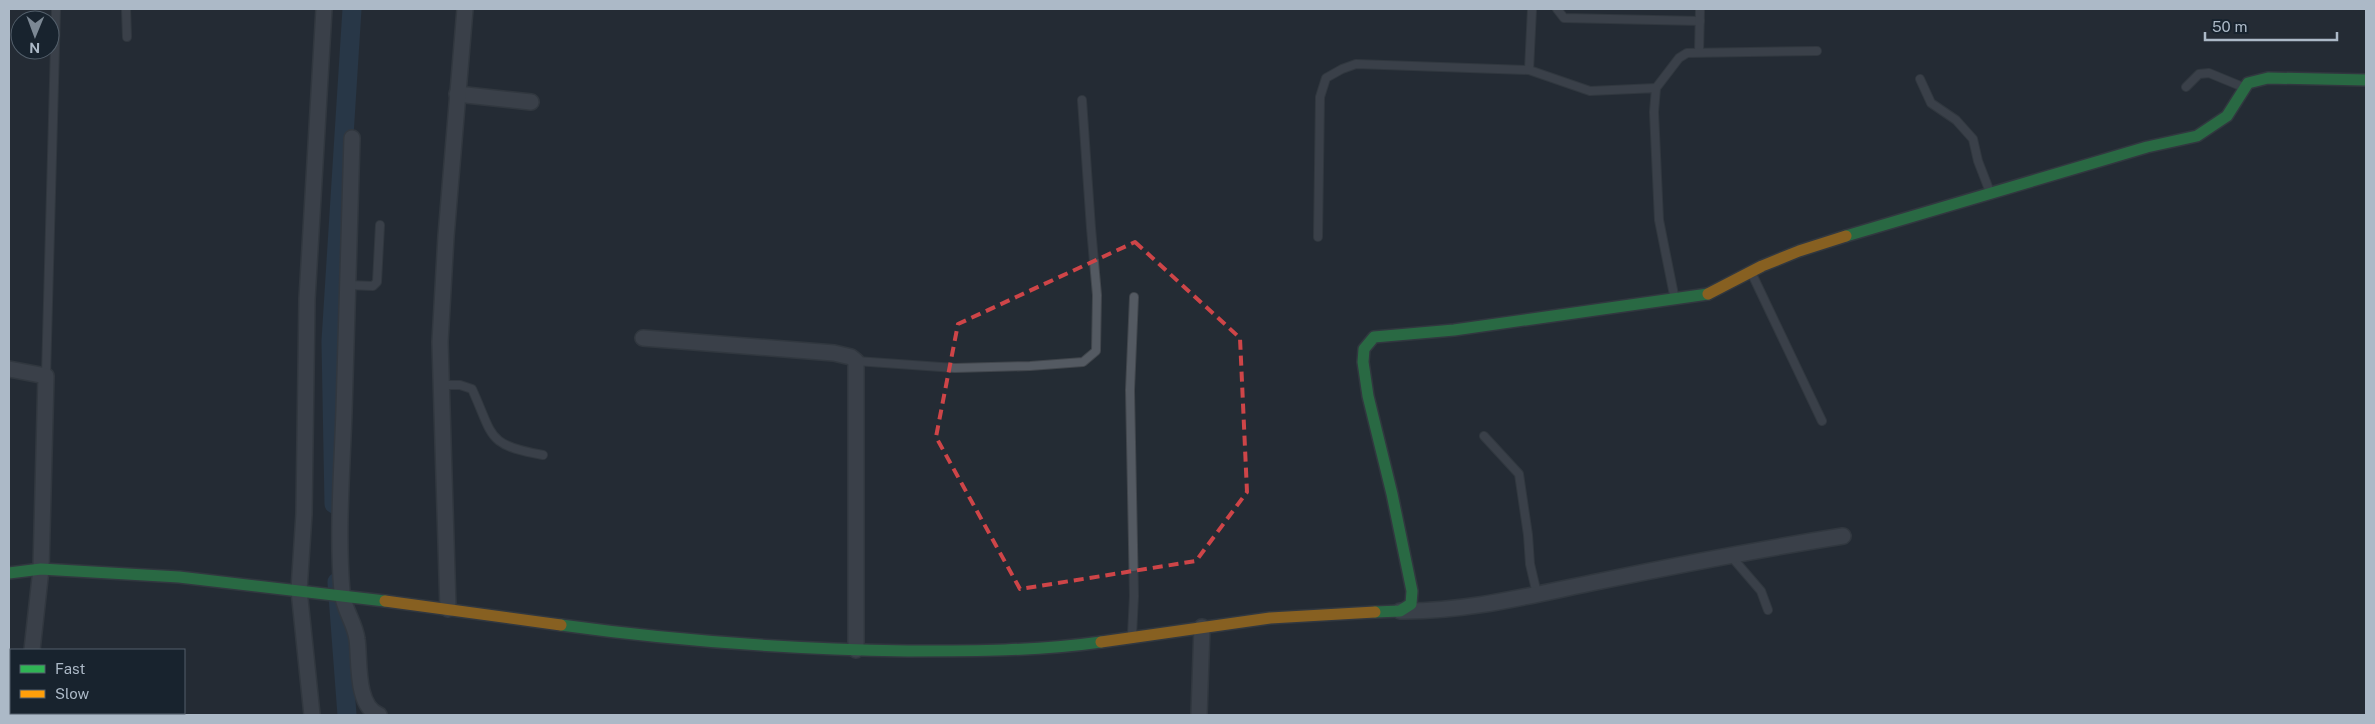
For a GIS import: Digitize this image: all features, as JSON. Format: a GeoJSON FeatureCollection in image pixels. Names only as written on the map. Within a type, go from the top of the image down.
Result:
{"type":"FeatureCollection","features":[{"type":"Feature","properties":{"kind":"street"},"geometry":{"type":"LineString","coordinates":[[312,715],[304,504],[307,299],[324,9]]}},
{"type":"Feature","properties":{"kind":"street"},"geometry":{"type":"LineString","coordinates":[[448,609],[440,342],[457,94],[465,9]]}},
{"type":"Feature","properties":{"kind":"street"},"geometry":{"type":"LineString","coordinates":[[1400,611],[1411,604],[1412,591],[1362,362],[1364,349],[1374,337],[1454,330],[1705,296],[1751,272],[1798,251],[1990,192],[2148,147],[2197,136],[2227,116],[2248,83],[2268,78],[2366,80]]}},
{"type":"Feature","properties":{"kind":"street"},"geometry":{"type":"LineString","coordinates":[[457,94],[531,102]]}},
{"type":"Feature","properties":{"kind":"street"},"geometry":{"type":"LineString","coordinates":[[352,138],[340,529],[341,594],[352,617],[357,638],[360,678],[365,702],[375,714],[379,715]]}},
{"type":"Feature","properties":{"kind":"street"},"geometry":{"type":"LineString","coordinates":[[642,338],[834,353],[851,357],[856,361],[856,650]]}},
{"type":"Feature","properties":{"kind":"street"},"geometry":{"type":"LineString","coordinates":[[9,369],[46,376],[40,569],[32,649]]}},
{"type":"Feature","properties":{"kind":"street"},"geometry":{"type":"LineString","coordinates":[[9,573],[40,569],[179,577],[341,594],[690,640],[856,650],[958,651],[1066,648],[1270,618],[1432,611],[1501,602],[1730,555],[1843,536]]}},
{"type":"Feature","properties":{"kind":"street"},"geometry":{"type":"LineString","coordinates":[[1199,715],[1202,627]]}},
{"type":"Feature","properties":{"kind":"lane"},"geometry":{"type":"LineString","coordinates":[[46,376],[56,9]]}},
{"type":"Feature","properties":{"kind":"lane"},"geometry":{"type":"LineString","coordinates":[[126,9],[127,37]]}},
{"type":"Feature","properties":{"kind":"lane"},"geometry":{"type":"LineString","coordinates":[[1529,70],[1532,9]]}},
{"type":"Feature","properties":{"kind":"lane"},"geometry":{"type":"LineString","coordinates":[[1557,9],[1564,18],[1700,21]]}},
{"type":"Feature","properties":{"kind":"lane"},"geometry":{"type":"LineString","coordinates":[[1698,52],[1700,9]]}},
{"type":"Feature","properties":{"kind":"lane"},"geometry":{"type":"LineString","coordinates":[[1675,300],[1659,220],[1654,112],[1656,88],[1679,58],[1687,53],[1817,51]]}},
{"type":"Feature","properties":{"kind":"lane"},"geometry":{"type":"LineString","coordinates":[[1318,237],[1320,98],[1326,78],[1342,69],[1356,64],[1529,70],[1590,91],[1656,88]]}},
{"type":"Feature","properties":{"kind":"lane"},"geometry":{"type":"LineString","coordinates":[[2186,87],[2199,74],[2209,72],[2244,88]]}},
{"type":"Feature","properties":{"kind":"lane"},"geometry":{"type":"LineString","coordinates":[[1920,79],[1931,102],[1956,120],[1973,139],[1978,161],[1990,192]]}},
{"type":"Feature","properties":{"kind":"lane"},"geometry":{"type":"LineString","coordinates":[[856,361],[955,368],[1030,366],[1083,362],[1096,351],[1097,295],[1090,228],[1082,100]]}},
{"type":"Feature","properties":{"kind":"lane"},"geometry":{"type":"LineString","coordinates":[[348,284],[373,286],[377,282],[380,225]]}},
{"type":"Feature","properties":{"kind":"lane"},"geometry":{"type":"LineString","coordinates":[[1751,272],[1822,421]]}},
{"type":"Feature","properties":{"kind":"lane"},"geometry":{"type":"LineString","coordinates":[[1132,638],[1134,596],[1130,390],[1134,297]]}},
{"type":"Feature","properties":{"kind":"lane"},"geometry":{"type":"LineString","coordinates":[[441,385],[460,385],[472,389],[485,425],[496,439],[515,450],[543,454]]}},
{"type":"Feature","properties":{"kind":"lane"},"geometry":{"type":"LineString","coordinates":[[1484,436],[1519,474],[1528,535],[1530,564],[1537,594]]}},
{"type":"Feature","properties":{"kind":"lane"},"geometry":{"type":"LineString","coordinates":[[1730,555],[1761,591],[1768,610]]}},
{"type":"Feature","properties":{"kind":"highlighted area"},"geometry":{"type":"Polygon","coordinates":[[[1135,242],[1240,338],[1247,492],[1196,561],[1020,589],[936,437],[958,324],[1135,242]]]}},
{"type":"Feature","properties":{"kind":"waterway"},"geometry":{"type":"LineString","coordinates":[[334,504],[331,341],[352,9]]}},
{"type":"Feature","properties":{"kind":"waterway"},"geometry":{"type":"LineString","coordinates":[[337,582],[347,715]]}},
{"type":"Feature","properties":{"kind":"traffic: fast"},"geometry":{"type":"LineString","coordinates":[[1846,236],[2147,147],[2197,136],[2227,116],[2248,83],[2268,78],[2366,80]]}},
{"type":"Feature","properties":{"kind":"traffic: fast"},"geometry":{"type":"LineString","coordinates":[[1375,612],[1400,611],[1411,604],[1412,591],[1392,494],[1368,396],[1363,362],[1364,349],[1374,337],[1454,330],[1708,294]]}},
{"type":"Feature","properties":{"kind":"traffic: fast"},"geometry":{"type":"LineString","coordinates":[[9,573],[41,569],[179,577],[385,601]]}},
{"type":"Feature","properties":{"kind":"traffic: fast"},"geometry":{"type":"LineString","coordinates":[[561,625],[691,640],[865,650],[1005,650],[1101,642]]}},
{"type":"Feature","properties":{"kind":"traffic: slow"},"geometry":{"type":"LineString","coordinates":[[1708,294],[1762,266],[1799,251],[1846,236]]}},
{"type":"Feature","properties":{"kind":"traffic: slow"},"geometry":{"type":"LineString","coordinates":[[385,601],[561,625]]}},
{"type":"Feature","properties":{"kind":"traffic: slow"},"geometry":{"type":"LineString","coordinates":[[1101,642],[1270,618],[1375,612]]}}]}
